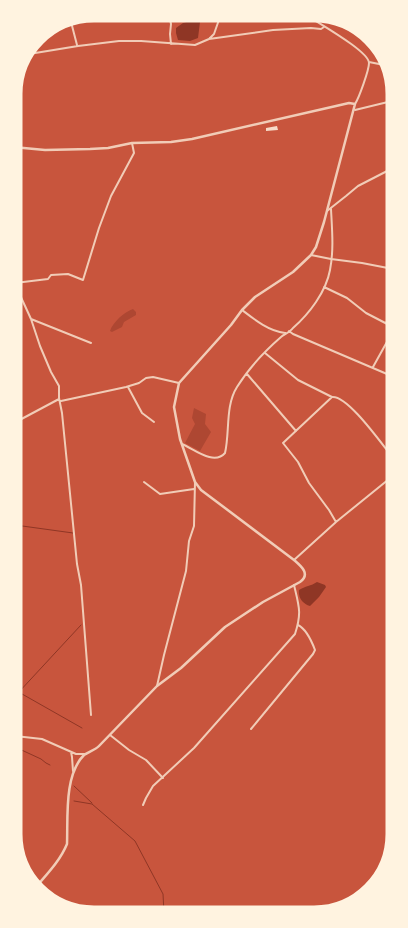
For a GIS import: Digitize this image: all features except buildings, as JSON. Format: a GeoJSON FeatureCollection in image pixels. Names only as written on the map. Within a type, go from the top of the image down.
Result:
{"type":"FeatureCollection","features":[{"type":"Feature","properties":{"kind":"street"},"geometry":{"type":"LineString","coordinates":[[170,20],[171,44]]}},
{"type":"Feature","properties":{"kind":"street"},"geometry":{"type":"LineString","coordinates":[[209,39],[214,34],[219,20]]}},
{"type":"Feature","properties":{"kind":"street"},"geometry":{"type":"LineString","coordinates":[[73,771],[78,762],[110,735],[157,686],[181,668],[225,627],[262,602],[304,579],[306,576],[304,568],[201,490],[195,482],[182,443],[174,407],[179,383],[231,325],[242,310],[255,297],[293,272],[311,255],[316,247],[354,110],[360,96],[369,62],[361,51],[314,20]]}},
{"type":"Feature","properties":{"kind":"street"},"geometry":{"type":"LineString","coordinates":[[72,23],[78,46]]}},
{"type":"Feature","properties":{"kind":"street"},"geometry":{"type":"LineString","coordinates":[[31,54],[78,46],[128,41],[195,45],[209,39],[273,30],[311,28],[321,29],[324,27]]}},
{"type":"Feature","properties":{"kind":"street"},"geometry":{"type":"LineString","coordinates":[[369,62],[382,65]]}},
{"type":"Feature","properties":{"kind":"street"},"geometry":{"type":"LineString","coordinates":[[354,110],[388,102]]}},
{"type":"Feature","properties":{"kind":"street"},"geometry":{"type":"LineString","coordinates":[[20,147],[61,150],[108,148],[132,143],[171,142],[192,139],[350,103],[356,104]]}},
{"type":"Feature","properties":{"kind":"street"},"geometry":{"type":"LineString","coordinates":[[20,282],[48,279],[51,275],[68,274],[83,280],[99,228],[111,196],[134,153],[132,143]]}},
{"type":"Feature","properties":{"kind":"street"},"geometry":{"type":"LineString","coordinates":[[326,212],[358,186],[388,170]]}},
{"type":"Feature","properties":{"kind":"street"},"geometry":{"type":"LineString","coordinates":[[182,443],[212,458],[218,458],[223,455],[226,449],[232,397],[237,388],[265,353],[313,307],[324,287],[330,270],[331,259],[333,234],[331,209]]}},
{"type":"Feature","properties":{"kind":"street"},"geometry":{"type":"LineString","coordinates":[[311,255],[388,268]]}},
{"type":"Feature","properties":{"kind":"street"},"geometry":{"type":"LineString","coordinates":[[324,287],[347,298],[366,313],[386,323],[388,319]]}},
{"type":"Feature","properties":{"kind":"street"},"geometry":{"type":"LineString","coordinates":[[20,296],[31,319],[51,372],[59,386],[77,564],[81,585],[91,715]]}},
{"type":"Feature","properties":{"kind":"street"},"geometry":{"type":"LineString","coordinates":[[242,310],[260,323],[278,332],[286,333]]}},
{"type":"Feature","properties":{"kind":"street"},"geometry":{"type":"LineString","coordinates":[[31,319],[91,343]]}},
{"type":"Feature","properties":{"kind":"street"},"geometry":{"type":"LineString","coordinates":[[289,331],[349,359],[373,367],[387,374],[388,377]]}},
{"type":"Feature","properties":{"kind":"street"},"geometry":{"type":"LineString","coordinates":[[373,367],[388,340]]}},
{"type":"Feature","properties":{"kind":"street"},"geometry":{"type":"LineString","coordinates":[[265,353],[298,380],[332,396],[336,396],[345,402],[368,426],[388,451]]}},
{"type":"Feature","properties":{"kind":"street"},"geometry":{"type":"LineString","coordinates":[[247,374],[296,431]]}},
{"type":"Feature","properties":{"kind":"street"},"geometry":{"type":"LineString","coordinates":[[20,420],[60,400],[128,387],[139,383],[146,378],[153,377],[179,383]]}},
{"type":"Feature","properties":{"kind":"street"},"geometry":{"type":"LineString","coordinates":[[128,387],[142,413],[154,422]]}},
{"type":"Feature","properties":{"kind":"street"},"geometry":{"type":"LineString","coordinates":[[332,396],[283,443],[298,462],[309,483],[336,522]]}},
{"type":"Feature","properties":{"kind":"street"},"geometry":{"type":"LineString","coordinates":[[294,560],[336,522],[388,480]]}},
{"type":"Feature","properties":{"kind":"street"},"geometry":{"type":"LineString","coordinates":[[144,482],[160,494],[194,489]]}},
{"type":"Feature","properties":{"kind":"street"},"geometry":{"type":"LineString","coordinates":[[157,686],[186,571],[189,541],[194,526],[195,482]]}},
{"type":"Feature","properties":{"kind":"street"},"geometry":{"type":"LineString","coordinates":[[143,805],[153,786],[194,748],[295,634],[300,611],[294,585]]}},
{"type":"Feature","properties":{"kind":"street"},"geometry":{"type":"LineString","coordinates":[[251,729],[314,654],[315,650],[310,639],[301,626],[298,625]]}},
{"type":"Feature","properties":{"kind":"street"},"geometry":{"type":"LineString","coordinates":[[110,735],[129,750],[146,760],[163,778]]}},
{"type":"Feature","properties":{"kind":"street"},"geometry":{"type":"LineString","coordinates":[[20,737],[42,739],[78,755],[81,759]]}},
{"type":"Feature","properties":{"kind":"street"},"geometry":{"type":"LineString","coordinates":[[39,883],[53,868],[67,844],[68,800],[73,771],[70,751]]}},
{"type":"Feature","properties":{"kind":"street"},"geometry":{"type":"LineString","coordinates":[[72,757],[86,754]]}},
{"type":"Feature","properties":{"kind":"street"},"geometry":{"type":"LineString","coordinates":[[72,760],[74,762],[78,762]]}},
{"type":"Feature","properties":{"kind":"shaded area"},"geometry":{"type":"Polygon","coordinates":[[[199,20],[198,38],[190,41],[178,40],[176,28],[183,23],[199,20]]]}},
{"type":"Feature","properties":{"kind":"shaded area"},"geometry":{"type":"Polygon","coordinates":[[[133,309],[136,312],[136,315],[124,322],[122,327],[112,332],[110,331],[119,318],[126,312],[133,309]]]}},
{"type":"Feature","properties":{"kind":"shaded area"},"geometry":{"type":"Polygon","coordinates":[[[194,408],[206,414],[205,424],[211,432],[200,451],[185,443],[195,424],[192,418],[194,408]]]}},
{"type":"Feature","properties":{"kind":"shaded area"},"geometry":{"type":"Polygon","coordinates":[[[317,582],[325,585],[326,587],[310,606],[305,604],[299,596],[299,590],[317,582]]]}},
{"type":"Feature","properties":{"kind":"waterway"},"geometry":{"type":"LineString","coordinates":[[20,526],[73,533]]}},
{"type":"Feature","properties":{"kind":"waterway"},"geometry":{"type":"LineString","coordinates":[[20,691],[81,625]]}},
{"type":"Feature","properties":{"kind":"waterway"},"geometry":{"type":"LineString","coordinates":[[20,693],[82,728]]}},
{"type":"Feature","properties":{"kind":"waterway"},"geometry":{"type":"LineString","coordinates":[[20,749],[50,765]]}},
{"type":"Feature","properties":{"kind":"waterway"},"geometry":{"type":"LineString","coordinates":[[74,786],[92,803]]}},
{"type":"Feature","properties":{"kind":"waterway"},"geometry":{"type":"LineString","coordinates":[[74,801],[92,804],[135,841],[163,894],[164,908]]}}]}
